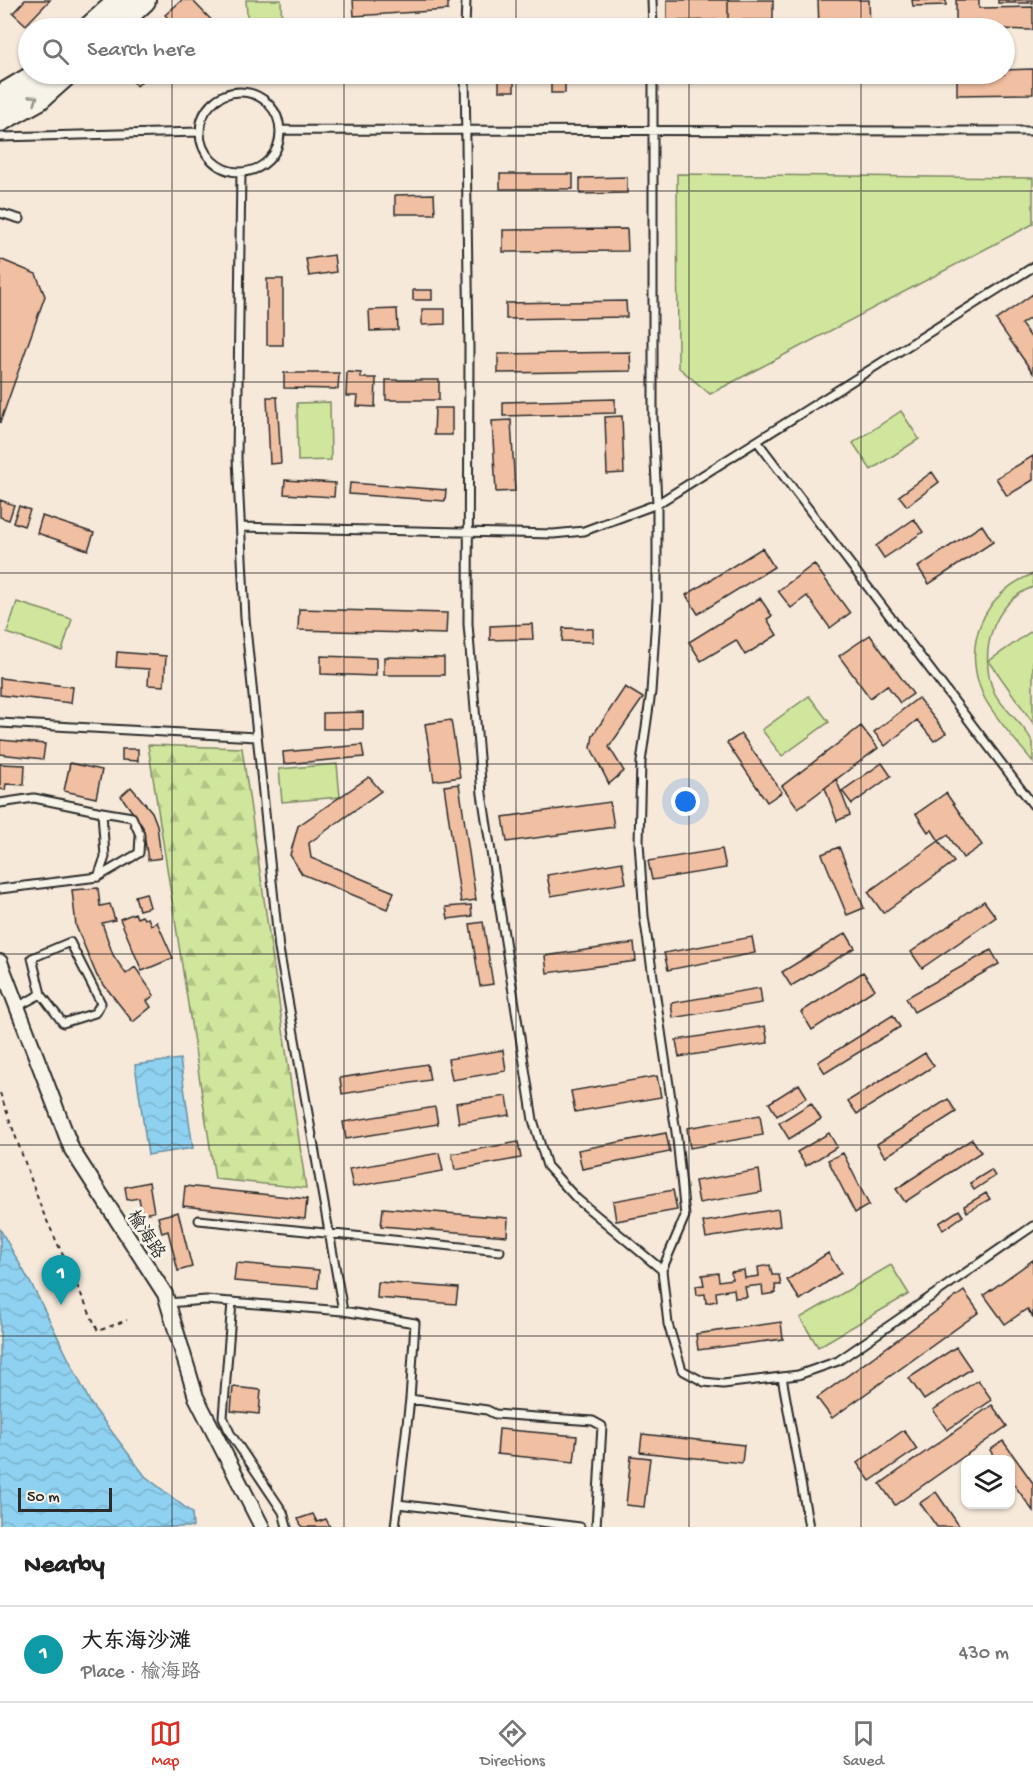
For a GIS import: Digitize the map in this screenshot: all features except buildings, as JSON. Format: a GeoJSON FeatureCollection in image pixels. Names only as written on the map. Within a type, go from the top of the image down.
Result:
{"type":"FeatureCollection","features":[{"type":"Feature","properties":{"kind":"highway"},"geometry":{"type":"LineString","coordinates":[[102,18],[122,0]]}},
{"type":"Feature","properties":{"kind":"highway"},"geometry":{"type":"LineString","coordinates":[[124,18],[143,0]]}},
{"type":"Feature","properties":{"kind":"highway"},"geometry":{"type":"LineString","coordinates":[[0,98],[23,84]]}},
{"type":"Feature","properties":{"kind":"highway"},"geometry":{"type":"LineString","coordinates":[[0,119],[38,98],[54,84]]}},
{"type":"Feature","properties":{"kind":"street","name":"榆海路"},"geometry":{"type":"LineString","coordinates":[[0,962],[76,1157],[165,1294],[196,1396],[262,1527]]}},
{"type":"Feature","properties":{"kind":"lane"},"geometry":{"type":"LineString","coordinates":[[465,0],[465,18]]}},
{"type":"Feature","properties":{"kind":"lane"},"geometry":{"type":"LineString","coordinates":[[652,0],[653,18]]}},
{"type":"Feature","properties":{"kind":"lane"},"geometry":{"type":"LineString","coordinates":[[465,84],[469,347],[468,624],[482,794],[533,1120],[547,1166],[578,1198],[662,1270]]}},
{"type":"Feature","properties":{"kind":"lane"},"geometry":{"type":"LineString","coordinates":[[653,84],[653,418],[657,504],[657,601],[651,692],[641,762],[639,842],[644,916],[677,1139],[685,1216],[662,1270],[668,1324],[682,1370],[704,1382],[723,1384],[798,1375],[838,1361],[1033,1226]]}},
{"type":"Feature","properties":{"kind":"lane"},"geometry":{"type":"LineString","coordinates":[[239,91],[255,94],[268,102],[277,115],[280,130],[278,146],[269,159],[256,168],[241,172],[225,169],[212,160],[203,148],[200,132],[202,117],[211,104],[224,95],[239,91]]}},
{"type":"Feature","properties":{"kind":"lane"},"geometry":{"type":"LineString","coordinates":[[280,130],[1033,131]]}},
{"type":"Feature","properties":{"kind":"lane"},"geometry":{"type":"LineString","coordinates":[[0,137],[200,132]]}},
{"type":"Feature","properties":{"kind":"lane"},"geometry":{"type":"LineString","coordinates":[[241,172],[237,446],[245,618],[279,949],[331,1232],[343,1311]]}},
{"type":"Feature","properties":{"kind":"lane"},"geometry":{"type":"LineString","coordinates":[[0,213],[20,219]]}},
{"type":"Feature","properties":{"kind":"lane"},"geometry":{"type":"LineString","coordinates":[[241,527],[467,530],[553,534],[584,531],[657,504],[1033,267]]}},
{"type":"Feature","properties":{"kind":"lane"},"geometry":{"type":"LineString","coordinates":[[757,441],[1033,805]]}},
{"type":"Feature","properties":{"kind":"lane"},"geometry":{"type":"LineString","coordinates":[[0,723],[256,737]]}},
{"type":"Feature","properties":{"kind":"lane"},"geometry":{"type":"LineString","coordinates":[[0,803],[34,798],[132,817],[140,835],[139,853],[98,878],[0,889]]}},
{"type":"Feature","properties":{"kind":"lane"},"geometry":{"type":"LineString","coordinates":[[98,878],[105,857],[102,812]]}},
{"type":"Feature","properties":{"kind":"lane"},"geometry":{"type":"LineString","coordinates":[[70,942],[101,1003],[95,1013],[63,1023],[41,994],[32,958],[70,942]]}},
{"type":"Feature","properties":{"kind":"lane"},"geometry":{"type":"LineString","coordinates":[[17,1007],[41,994]]}},
{"type":"Feature","properties":{"kind":"lane"},"geometry":{"type":"LineString","coordinates":[[199,1220],[500,1251]]}},
{"type":"Feature","properties":{"kind":"lane"},"geometry":{"type":"LineString","coordinates":[[167,1304],[206,1300],[343,1311],[415,1323],[410,1399],[395,1527]]}},
{"type":"Feature","properties":{"kind":"lane"},"geometry":{"type":"LineString","coordinates":[[232,1302],[223,1417],[230,1433],[283,1512],[286,1527]]}},
{"type":"Feature","properties":{"kind":"lane"},"geometry":{"type":"LineString","coordinates":[[782,1377],[809,1527]]}},
{"type":"Feature","properties":{"kind":"lane"},"geometry":{"type":"LineString","coordinates":[[410,1399],[487,1410],[495,1414],[561,1416],[592,1421],[602,1426],[596,1527]]}},
{"type":"Feature","properties":{"kind":"lane"},"geometry":{"type":"LineString","coordinates":[[398,1504],[580,1527]]}},
{"type":"Feature","properties":{"kind":"path"},"geometry":{"type":"LineString","coordinates":[[0,1093],[42,1210],[98,1331],[127,1320]]}},
{"type":"Feature","properties":{"kind":"green space"},"geometry":{"type":"Polygon","coordinates":[[[246,0],[281,0],[282,18],[247,18],[246,0]]]}},
{"type":"Feature","properties":{"kind":"green space"},"geometry":{"type":"Polygon","coordinates":[[[677,174],[1033,178],[1033,224],[710,394],[678,367],[677,174]]]}},
{"type":"Feature","properties":{"kind":"green space"},"geometry":{"type":"Polygon","coordinates":[[[330,402],[331,460],[298,461],[297,403],[330,402]]]}},
{"type":"Feature","properties":{"kind":"green space"},"geometry":{"type":"Polygon","coordinates":[[[901,411],[919,439],[871,470],[853,443],[901,411]]]}},
{"type":"Feature","properties":{"kind":"green space"},"geometry":{"type":"Polygon","coordinates":[[[1033,574],[1033,587],[1019,594],[1007,604],[998,617],[988,646],[988,662],[989,677],[994,692],[1030,737],[1033,744],[1033,762],[987,703],[977,677],[974,658],[981,623],[989,608],[1001,594],[1033,574]]]}},
{"type":"Feature","properties":{"kind":"green space"},"geometry":{"type":"Polygon","coordinates":[[[17,602],[72,619],[62,651],[7,633],[17,602]]]}},
{"type":"Feature","properties":{"kind":"green space"},"geometry":{"type":"Polygon","coordinates":[[[1033,630],[1033,723],[989,661],[1033,630]]]}},
{"type":"Feature","properties":{"kind":"green space"},"geometry":{"type":"Polygon","coordinates":[[[809,696],[829,722],[782,756],[762,730],[809,696]]]}},
{"type":"Feature","properties":{"kind":"green space"},"geometry":{"type":"Polygon","coordinates":[[[148,745],[242,748],[306,1188],[215,1179],[148,745]]]}},
{"type":"Feature","properties":{"kind":"green space"},"geometry":{"type":"Polygon","coordinates":[[[337,764],[340,797],[282,802],[279,769],[337,764]]]}},
{"type":"Feature","properties":{"kind":"green space"},"geometry":{"type":"Polygon","coordinates":[[[891,1265],[909,1294],[818,1347],[800,1318],[891,1265]]]}},
{"type":"Feature","properties":{"kind":"water"},"geometry":{"type":"Polygon","coordinates":[[[180,1059],[193,1148],[148,1155],[135,1065],[180,1059]]]}},
{"type":"Feature","properties":{"kind":"water"},"geometry":{"type":"Polygon","coordinates":[[[0,1229],[35,1291],[91,1404],[145,1476],[192,1513],[193,1527],[0,1527],[0,1229]]]}},
{"type":"Feature","properties":{"kind":"place","name":"大东海沙滩"},"geometry":{"type":"Point","coordinates":[61,1305]}}]}
